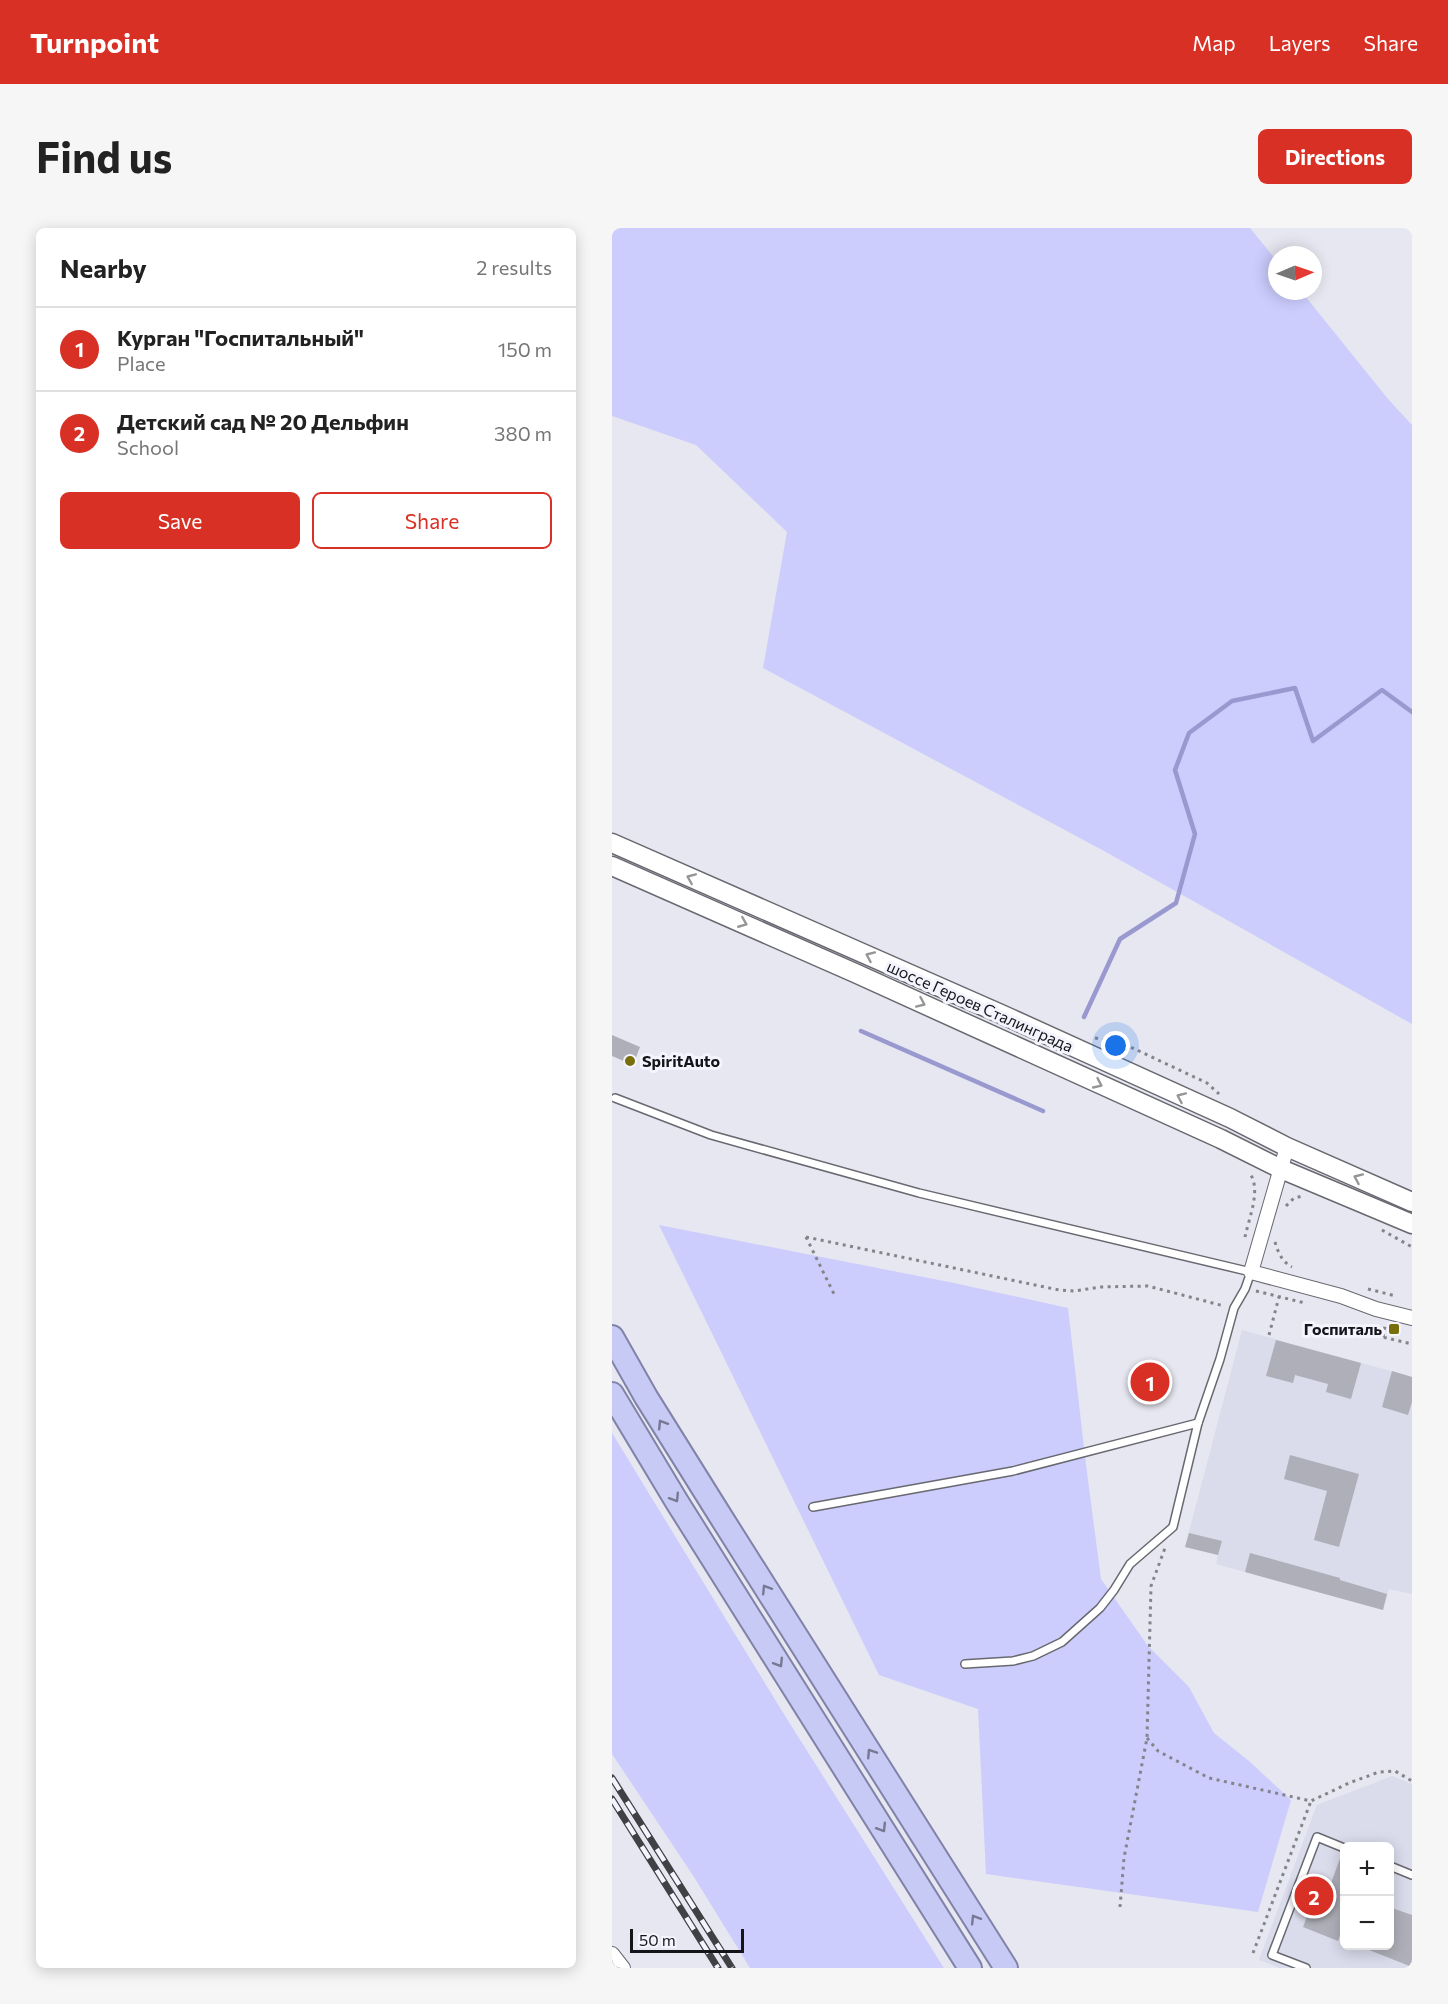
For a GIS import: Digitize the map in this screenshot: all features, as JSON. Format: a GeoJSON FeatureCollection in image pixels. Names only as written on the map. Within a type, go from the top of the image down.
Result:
{"type":"FeatureCollection","features":[{"type":"Feature","properties":{"kind":"highway"},"geometry":{"type":"LineString","coordinates":[[612,1337],[714,1508],[1006,1968]]}},
{"type":"Feature","properties":{"kind":"highway"},"geometry":{"type":"LineString","coordinates":[[612,1394],[677,1502],[970,1968]]}},
{"type":"Feature","properties":{"kind":"main road","name":"шоссе Героев Сталинграда"},"geometry":{"type":"LineString","coordinates":[[612,843],[1001,1014],[1230,1118],[1287,1147],[1412,1202]]}},
{"type":"Feature","properties":{"kind":"main road","name":"шоссе Героев Сталинграда"},"geometry":{"type":"LineString","coordinates":[[612,866],[876,982],[1221,1139],[1281,1169],[1412,1224]]}},
{"type":"Feature","properties":{"kind":"street"},"geometry":{"type":"LineString","coordinates":[[1287,1147],[1251,1272],[1412,1318]]}},
{"type":"Feature","properties":{"kind":"street"},"geometry":{"type":"LineString","coordinates":[[612,1954],[623,1968]]}},
{"type":"Feature","properties":{"kind":"lane"},"geometry":{"type":"LineString","coordinates":[[615,1098],[711,1135],[919,1193],[1251,1272],[1245,1289],[1234,1308],[1220,1359],[1198,1423],[1173,1527],[1131,1564],[1100,1608],[1062,1642],[1040,1653],[1013,1661],[965,1664]]}},
{"type":"Feature","properties":{"kind":"lane"},"geometry":{"type":"LineString","coordinates":[[813,1506],[1013,1471],[1198,1423]]}},
{"type":"Feature","properties":{"kind":"lane"},"geometry":{"type":"LineString","coordinates":[[1306,1968],[1272,1955],[1317,1838],[1340,1847]]}},
{"type":"Feature","properties":{"kind":"lane"},"geometry":{"type":"LineString","coordinates":[[1394,1868],[1412,1875]]}},
{"type":"Feature","properties":{"kind":"path"},"geometry":{"type":"LineString","coordinates":[[1091,1037],[1122,1043],[1207,1083],[1221,1095]]}},
{"type":"Feature","properties":{"kind":"path"},"geometry":{"type":"LineString","coordinates":[[1243,1247],[1256,1191],[1255,1179],[1247,1168]]}},
{"type":"Feature","properties":{"kind":"path"},"geometry":{"type":"LineString","coordinates":[[1284,1207],[1294,1198],[1308,1196]]}},
{"type":"Feature","properties":{"kind":"path"},"geometry":{"type":"LineString","coordinates":[[1377,1227],[1394,1239],[1412,1247]]}},
{"type":"Feature","properties":{"kind":"path"},"geometry":{"type":"LineString","coordinates":[[835,1296],[806,1237],[1059,1290],[1148,1286],[1234,1308]]}},
{"type":"Feature","properties":{"kind":"path"},"geometry":{"type":"LineString","coordinates":[[1274,1237],[1278,1252],[1287,1265],[1296,1269]]}},
{"type":"Feature","properties":{"kind":"path"},"geometry":{"type":"LineString","coordinates":[[1365,1288],[1396,1296]]}},
{"type":"Feature","properties":{"kind":"path"},"geometry":{"type":"LineString","coordinates":[[1245,1289],[1314,1305]]}},
{"type":"Feature","properties":{"kind":"path"},"geometry":{"type":"LineString","coordinates":[[1269,1335],[1279,1297]]}},
{"type":"Feature","properties":{"kind":"path"},"geometry":{"type":"LineString","coordinates":[[1340,1327],[1412,1344]]}},
{"type":"Feature","properties":{"kind":"path"},"geometry":{"type":"LineString","coordinates":[[1120,1907],[1124,1858],[1146,1738],[1151,1586],[1173,1527]]}},
{"type":"Feature","properties":{"kind":"path"},"geometry":{"type":"LineString","coordinates":[[1146,1738],[1158,1751],[1209,1778],[1311,1801],[1379,1772],[1395,1771],[1412,1781]]}},
{"type":"Feature","properties":{"kind":"path"},"geometry":{"type":"LineString","coordinates":[[1253,1953],[1311,1801]]}},
{"type":"Feature","properties":{"kind":"shaded area"},"geometry":{"type":"Polygon","coordinates":[[[612,228],[1250,228],[1268,250],[1268,300],[1308,300],[1388,399],[1412,425],[1412,1024],[1104,851],[763,668],[787,532],[696,445],[612,416],[612,228]]]}},
{"type":"Feature","properties":{"kind":"shaded area"},"geometry":{"type":"Polygon","coordinates":[[[659,1225],[954,1283],[1068,1308],[1101,1579],[1148,1646],[1189,1687],[1214,1733],[1249,1761],[1291,1800],[1258,1912],[986,1874],[978,1709],[879,1675],[659,1225]]]}},
{"type":"Feature","properties":{"kind":"shaded area"},"geometry":{"type":"Polygon","coordinates":[[[1242,1330],[1412,1377],[1412,1594],[1389,1589],[1383,1610],[1216,1564],[1218,1555],[1185,1547],[1242,1330]]]}},
{"type":"Feature","properties":{"kind":"shaded area"},"geometry":{"type":"Polygon","coordinates":[[[612,1433],[782,1711],[944,1968],[750,1968],[694,1877],[612,1754],[612,1433]]]}},
{"type":"Feature","properties":{"kind":"shaded area"},"geometry":{"type":"Polygon","coordinates":[[[1392,1776],[1412,1784],[1412,1968],[1280,1968],[1259,1960],[1317,1805],[1392,1776]]]}},
{"type":"Feature","properties":{"kind":"building"},"geometry":{"type":"Polygon","coordinates":[[[612,1035],[640,1047],[633,1065],[612,1056],[612,1035]]]}},
{"type":"Feature","properties":{"kind":"building"},"geometry":{"type":"Polygon","coordinates":[[[1276,1340],[1361,1363],[1351,1399],[1326,1392],[1328,1384],[1295,1375],[1293,1383],[1266,1376],[1276,1340]]]}},
{"type":"Feature","properties":{"kind":"building"},"geometry":{"type":"Polygon","coordinates":[[[1392,1371],[1412,1377],[1412,1402],[1408,1415],[1382,1407],[1392,1371]]]}},
{"type":"Feature","properties":{"kind":"building"},"geometry":{"type":"Polygon","coordinates":[[[1290,1455],[1359,1474],[1339,1547],[1314,1540],[1327,1491],[1284,1479],[1290,1455]]]}},
{"type":"Feature","properties":{"kind":"building"},"geometry":{"type":"Polygon","coordinates":[[[1189,1533],[1222,1541],[1218,1555],[1185,1547],[1189,1533]]]}},
{"type":"Feature","properties":{"kind":"building"},"geometry":{"type":"Polygon","coordinates":[[[1250,1553],[1340,1578],[1340,1580],[1387,1594],[1383,1610],[1245,1572],[1250,1553]]]}},
{"type":"Feature","properties":{"kind":"building"},"geometry":{"type":"Polygon","coordinates":[[[1340,1858],[1340,1936],[1338,1941],[1303,1927],[1316,1893],[1326,1897],[1340,1858]]]}},
{"type":"Feature","properties":{"kind":"building"},"geometry":{"type":"Polygon","coordinates":[[[1394,1909],[1412,1915],[1412,1967],[1369,1950],[1394,1950],[1394,1909]]]}},
{"type":"Feature","properties":{"kind":"waterway"},"geometry":{"type":"LineString","coordinates":[[1084,1017],[1120,939],[1176,903],[1195,834],[1175,770],[1189,733],[1232,701],[1295,688],[1313,741],[1382,690],[1412,712]]}},
{"type":"Feature","properties":{"kind":"waterway"},"geometry":{"type":"LineString","coordinates":[[861,1031],[1043,1111]]}},
{"type":"Feature","properties":{"kind":"railway"},"geometry":{"type":"LineString","coordinates":[[612,1778],[732,1968]]}},
{"type":"Feature","properties":{"kind":"railway"},"geometry":{"type":"LineString","coordinates":[[612,1799],[718,1968]]}},
{"type":"Feature","properties":{"kind":"place","name":"SpiritAuto"},"geometry":{"type":"Point","coordinates":[630,1061]}},
{"type":"Feature","properties":{"kind":"place","name":"Госпиталь"},"geometry":{"type":"Point","coordinates":[1394,1329]}},
{"type":"Feature","properties":{"kind":"place","name":"Курган \"Госпитальный\""},"geometry":{"type":"Point","coordinates":[1150,1382]}},
{"type":"Feature","properties":{"kind":"place","name":"Детский сад № 20 Дельфин"},"geometry":{"type":"Point","coordinates":[1314,1896]}}]}
